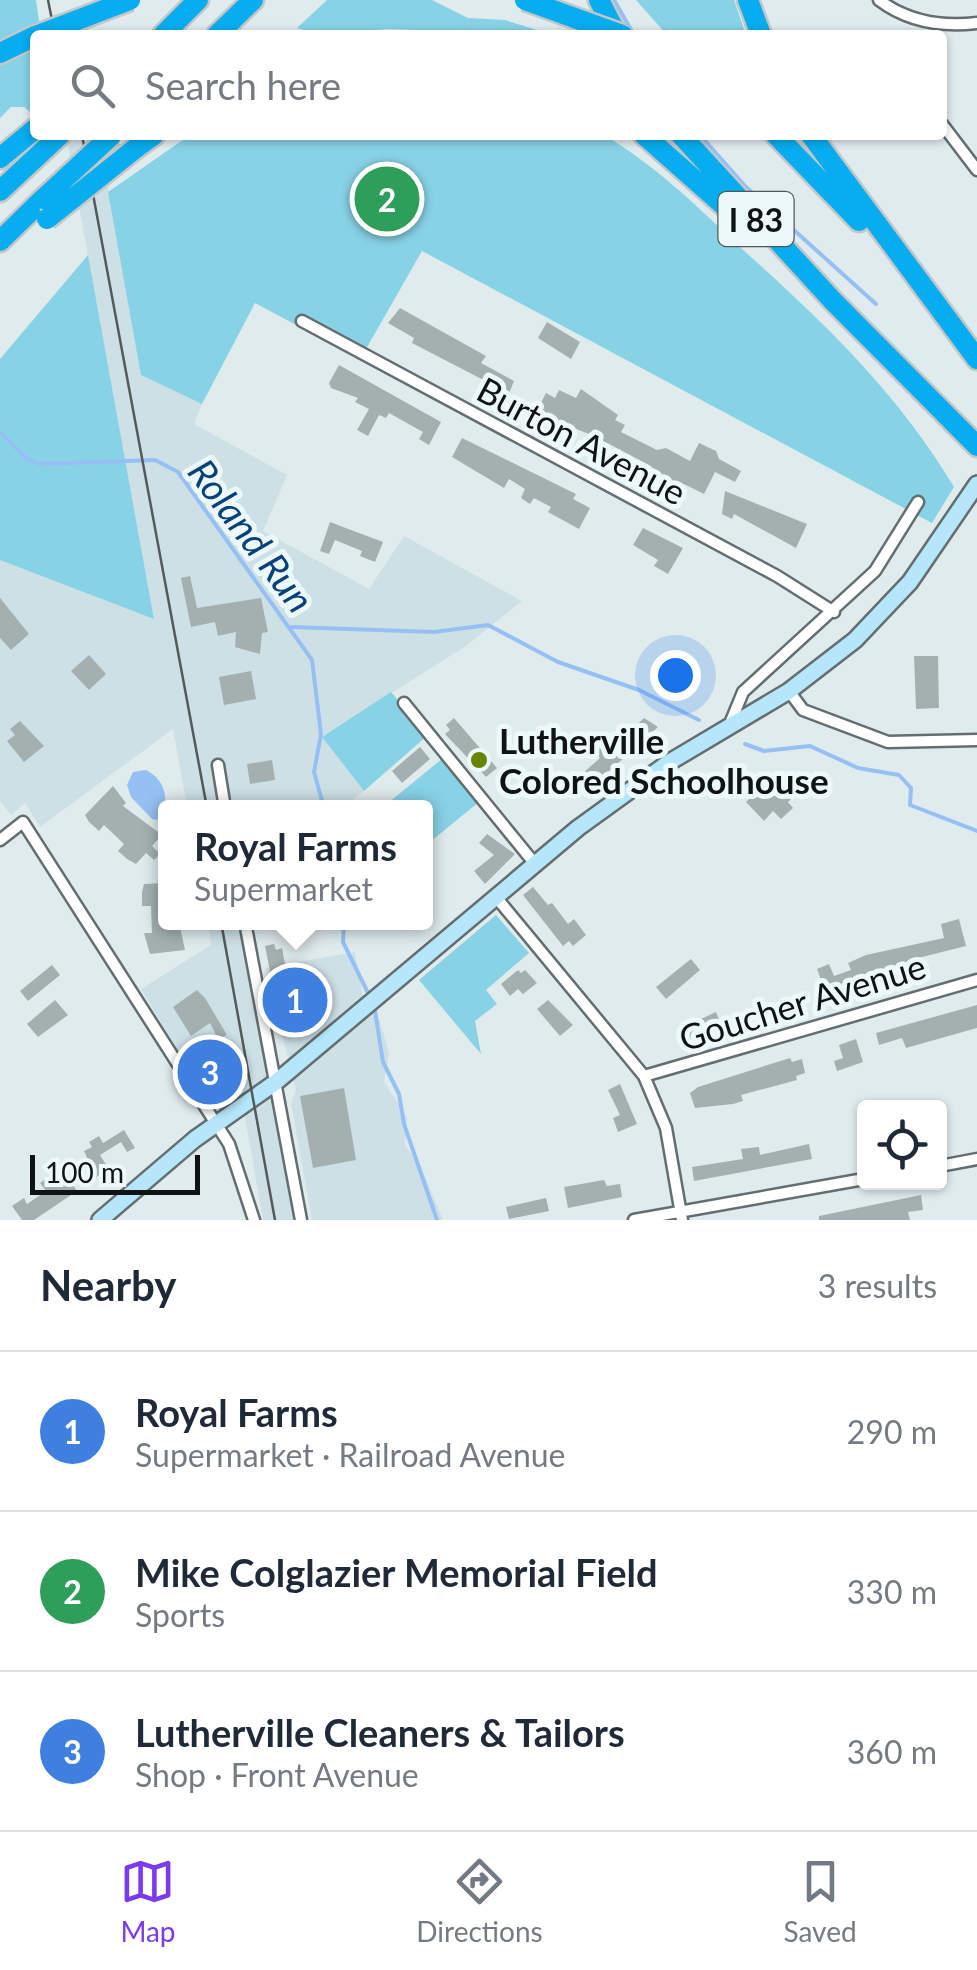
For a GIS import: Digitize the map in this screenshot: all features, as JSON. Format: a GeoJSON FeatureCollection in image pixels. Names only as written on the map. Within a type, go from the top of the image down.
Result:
{"type":"FeatureCollection","features":[{"type":"Feature","properties":{"kind":"highway"},"geometry":{"type":"LineString","coordinates":[[52,30],[130,0]]}},
{"type":"Feature","properties":{"kind":"highway"},"geometry":{"type":"LineString","coordinates":[[167,30],[198,0]]}},
{"type":"Feature","properties":{"kind":"highway"},"geometry":{"type":"LineString","coordinates":[[221,30],[253,0]]}},
{"type":"Feature","properties":{"kind":"highway"},"geometry":{"type":"LineString","coordinates":[[525,0],[606,30]]}},
{"type":"Feature","properties":{"kind":"highway"},"geometry":{"type":"LineString","coordinates":[[599,0],[616,30]]}},
{"type":"Feature","properties":{"kind":"highway"},"geometry":{"type":"LineString","coordinates":[[748,0],[759,30]]}},
{"type":"Feature","properties":{"kind":"highway"},"geometry":{"type":"LineString","coordinates":[[161,30],[182,16]]}},
{"type":"Feature","properties":{"kind":"highway"},"geometry":{"type":"LineString","coordinates":[[0,53],[30,39]]}},
{"type":"Feature","properties":{"kind":"highway"},"geometry":{"type":"LineString","coordinates":[[0,158],[30,133]]}},
{"type":"Feature","properties":{"kind":"highway"},"geometry":{"type":"LineString","coordinates":[[0,191],[55,140]]}},
{"type":"Feature","properties":{"kind":"highway"},"geometry":{"type":"LineString","coordinates":[[0,253],[107,140]]}},
{"type":"Feature","properties":{"kind":"highway"},"geometry":{"type":"LineString","coordinates":[[0,241],[147,140]]}},
{"type":"Feature","properties":{"kind":"highway"},"geometry":{"type":"LineString","coordinates":[[650,140],[692,174],[817,294],[833,301]]}},
{"type":"Feature","properties":{"kind":"highway","name":"I 83"},"geometry":{"type":"LineString","coordinates":[[686,140],[833,301],[977,446]]}},
{"type":"Feature","properties":{"kind":"highway"},"geometry":{"type":"LineString","coordinates":[[781,140],[825,182],[921,298],[942,316]]}},
{"type":"Feature","properties":{"kind":"highway","name":"I 83"},"geometry":{"type":"LineString","coordinates":[[815,140],[977,359]]}},
{"type":"Feature","properties":{"kind":"main road"},"geometry":{"type":"LineString","coordinates":[[100,1220],[216,1124],[276,1082],[624,793],[789,690],[884,612],[973,491]]}},
{"type":"Feature","properties":{"kind":"street"},"geometry":{"type":"LineString","coordinates":[[879,0],[934,30],[977,23]]}},
{"type":"Feature","properties":{"kind":"street"},"geometry":{"type":"LineString","coordinates":[[947,131],[977,170]]}},
{"type":"Feature","properties":{"kind":"street","name":"Burton Avenue"},"geometry":{"type":"LineString","coordinates":[[302,320],[777,576],[834,612]]}},
{"type":"Feature","properties":{"kind":"street"},"geometry":{"type":"LineString","coordinates":[[729,727],[743,692],[876,570],[918,502]]}},
{"type":"Feature","properties":{"kind":"street"},"geometry":{"type":"LineString","coordinates":[[789,690],[803,710],[888,742],[977,740]]}},
{"type":"Feature","properties":{"kind":"street"},"geometry":{"type":"LineString","coordinates":[[404,704],[535,864]]}},
{"type":"Feature","properties":{"kind":"street"},"geometry":{"type":"LineString","coordinates":[[218,764],[223,800]]}},
{"type":"Feature","properties":{"kind":"street"},"geometry":{"type":"LineString","coordinates":[[0,840],[23,822],[236,1158],[254,1220]]}},
{"type":"Feature","properties":{"kind":"street"},"geometry":{"type":"LineString","coordinates":[[496,897],[644,1076],[666,1128],[681,1216]]}},
{"type":"Feature","properties":{"kind":"street"},"geometry":{"type":"LineString","coordinates":[[248,930],[301,1220]]}},
{"type":"Feature","properties":{"kind":"street","name":"Goucher Avenue"},"geometry":{"type":"LineString","coordinates":[[644,1076],[977,980]]}},
{"type":"Feature","properties":{"kind":"street"},"geometry":{"type":"LineString","coordinates":[[947,1165],[977,1159]]}},
{"type":"Feature","properties":{"kind":"street"},"geometry":{"type":"LineString","coordinates":[[634,1220],[681,1216],[857,1180]]}},
{"type":"Feature","properties":{"kind":"shaded area"},"geometry":{"type":"Polygon","coordinates":[[[0,0],[36,0],[40,30],[30,30],[30,112],[24,107],[11,107],[0,118],[0,0]]]}},
{"type":"Feature","properties":{"kind":"shaded area"},"geometry":{"type":"Polygon","coordinates":[[[327,0],[432,0],[468,18],[505,20],[537,30],[305,30],[297,28],[327,0]]]}},
{"type":"Feature","properties":{"kind":"shaded area"},"geometry":{"type":"Polygon","coordinates":[[[636,0],[734,0],[744,30],[663,30],[636,0]]]}},
{"type":"Feature","properties":{"kind":"shaded area"},"geometry":{"type":"Polygon","coordinates":[[[67,140],[100,140],[141,375],[202,404],[194,424],[287,475],[263,531],[369,589],[404,536],[522,601],[466,646],[322,737],[364,791],[352,800],[230,800],[222,762],[214,764],[221,800],[186,800],[173,729],[40,827],[25,803],[11,815],[0,801],[0,560],[154,618],[67,140]]]}},
{"type":"Feature","properties":{"kind":"shaded area"},"geometry":{"type":"Polygon","coordinates":[[[183,140],[612,140],[675,187],[829,330],[908,419],[954,487],[932,523],[422,251],[366,349],[322,325],[315,335],[255,303],[202,404],[141,375],[108,192],[183,140]]]}},
{"type":"Feature","properties":{"kind":"shaded area"},"geometry":{"type":"Polygon","coordinates":[[[88,255],[154,619],[0,560],[0,359],[88,255]]]}},
{"type":"Feature","properties":{"kind":"shaded area"},"geometry":{"type":"Polygon","coordinates":[[[391,692],[428,735],[364,791],[322,737],[391,692]]]}},
{"type":"Feature","properties":{"kind":"shaded area"},"geometry":{"type":"Polygon","coordinates":[[[443,758],[479,802],[433,839],[433,800],[392,800],[443,758]]]}},
{"type":"Feature","properties":{"kind":"shaded area"},"geometry":{"type":"Polygon","coordinates":[[[146,770],[163,787],[165,800],[158,800],[158,820],[152,819],[131,797],[127,785],[133,772],[146,770]]]}},
{"type":"Feature","properties":{"kind":"shaded area"},"geometry":{"type":"Polygon","coordinates":[[[496,915],[529,953],[486,990],[497,1004],[475,1021],[481,1054],[419,980],[496,915]]]}},
{"type":"Feature","properties":{"kind":"shaded area"},"geometry":{"type":"Polygon","coordinates":[[[209,930],[244,930],[297,1220],[263,1220],[241,1094],[212,1106],[141,989],[211,945],[209,930]]]}},
{"type":"Feature","properties":{"kind":"shaded area"},"geometry":{"type":"Polygon","coordinates":[[[355,952],[363,997],[371,991],[389,1053],[384,1082],[407,1117],[405,1145],[421,1167],[443,1220],[312,1220],[291,1104],[296,1090],[266,968],[355,952]]]}},
{"type":"Feature","properties":{"kind":"building"},"geometry":{"type":"Polygon","coordinates":[[[400,308],[486,356],[481,363],[514,381],[505,404],[492,396],[497,387],[412,343],[414,338],[388,323],[400,308]]]}},
{"type":"Feature","properties":{"kind":"building"},"geometry":{"type":"Polygon","coordinates":[[[547,322],[580,342],[571,359],[538,338],[547,322]]]}},
{"type":"Feature","properties":{"kind":"building"},"geometry":{"type":"Polygon","coordinates":[[[339,365],[441,422],[429,445],[419,439],[423,432],[389,413],[386,418],[379,415],[368,436],[357,430],[369,409],[355,402],[358,398],[331,388],[329,383],[339,365]]]}},
{"type":"Feature","properties":{"kind":"building"},"geometry":{"type":"Polygon","coordinates":[[[581,389],[618,415],[615,420],[625,425],[621,432],[657,450],[666,448],[690,461],[699,443],[716,451],[719,459],[741,471],[735,482],[715,472],[704,494],[684,484],[682,488],[649,465],[594,436],[536,413],[546,393],[555,398],[559,390],[576,398],[581,389]]]}},
{"type":"Feature","properties":{"kind":"building"},"geometry":{"type":"Polygon","coordinates":[[[462,438],[576,494],[573,499],[590,508],[579,529],[548,512],[551,507],[534,498],[530,504],[521,498],[525,489],[509,479],[504,488],[452,457],[462,438]]]}},
{"type":"Feature","properties":{"kind":"building"},"geometry":{"type":"Polygon","coordinates":[[[725,491],[807,524],[796,548],[734,514],[732,519],[722,514],[725,491]]]}},
{"type":"Feature","properties":{"kind":"building"},"geometry":{"type":"Polygon","coordinates":[[[330,522],[383,542],[375,562],[360,556],[362,551],[335,540],[329,554],[320,551],[330,522]]]}},
{"type":"Feature","properties":{"kind":"building"},"geometry":{"type":"Polygon","coordinates":[[[643,528],[683,548],[668,574],[654,566],[658,560],[633,545],[643,528]]]}},
{"type":"Feature","properties":{"kind":"building"},"geometry":{"type":"Polygon","coordinates":[[[190,576],[197,608],[261,598],[268,632],[262,633],[260,654],[235,647],[236,632],[218,636],[215,622],[191,627],[181,578],[190,576]]]}},
{"type":"Feature","properties":{"kind":"building"},"geometry":{"type":"Polygon","coordinates":[[[0,598],[29,634],[11,650],[0,638],[0,598]]]}},
{"type":"Feature","properties":{"kind":"building"},"geometry":{"type":"Polygon","coordinates":[[[89,655],[106,674],[89,690],[71,671],[89,655]]]}},
{"type":"Feature","properties":{"kind":"building"},"geometry":{"type":"Polygon","coordinates":[[[914,656],[938,656],[939,708],[916,709],[914,656]]]}},
{"type":"Feature","properties":{"kind":"building"},"geometry":{"type":"Polygon","coordinates":[[[251,671],[256,699],[224,705],[219,677],[251,671]]]}},
{"type":"Feature","properties":{"kind":"building"},"geometry":{"type":"Polygon","coordinates":[[[454,718],[497,768],[486,777],[445,734],[450,730],[446,725],[454,718]]]}},
{"type":"Feature","properties":{"kind":"building"},"geometry":{"type":"Polygon","coordinates":[[[644,718],[658,727],[594,785],[583,773],[600,758],[595,753],[603,745],[609,751],[644,718]]]}},
{"type":"Feature","properties":{"kind":"building"},"geometry":{"type":"Polygon","coordinates":[[[20,721],[44,746],[24,762],[7,741],[15,735],[10,729],[20,721]]]}},
{"type":"Feature","properties":{"kind":"building"},"geometry":{"type":"Polygon","coordinates":[[[420,747],[430,759],[402,783],[392,771],[420,747]]]}},
{"type":"Feature","properties":{"kind":"building"},"geometry":{"type":"Polygon","coordinates":[[[272,760],[275,780],[250,784],[247,764],[272,760]]]}},
{"type":"Feature","properties":{"kind":"building"},"geometry":{"type":"Polygon","coordinates":[[[796,782],[802,789],[788,802],[793,808],[781,819],[773,811],[764,821],[746,802],[757,791],[764,798],[775,788],[782,796],[796,782]]]}},
{"type":"Feature","properties":{"kind":"building"},"geometry":{"type":"Polygon","coordinates":[[[113,786],[126,803],[123,806],[158,832],[152,846],[158,856],[154,860],[146,853],[136,864],[127,859],[118,851],[124,844],[104,825],[99,831],[85,815],[113,786]]]}},
{"type":"Feature","properties":{"kind":"building"},"geometry":{"type":"Polygon","coordinates":[[[487,834],[515,854],[485,884],[474,871],[494,855],[479,843],[487,834]]]}},
{"type":"Feature","properties":{"kind":"building"},"geometry":{"type":"Polygon","coordinates":[[[158,883],[158,930],[181,930],[185,950],[150,954],[144,933],[152,933],[151,906],[142,906],[144,884],[158,883]]]}},
{"type":"Feature","properties":{"kind":"building"},"geometry":{"type":"Polygon","coordinates":[[[533,887],[568,924],[574,919],[586,935],[573,946],[569,941],[563,946],[523,895],[533,887]]]}},
{"type":"Feature","properties":{"kind":"building"},"geometry":{"type":"Polygon","coordinates":[[[959,919],[966,946],[914,959],[916,965],[899,971],[825,990],[817,969],[829,964],[834,976],[851,970],[848,963],[866,955],[944,938],[941,924],[959,919]]]}},
{"type":"Feature","properties":{"kind":"building"},"geometry":{"type":"Polygon","coordinates":[[[274,944],[276,950],[282,948],[290,991],[312,987],[316,1006],[312,1011],[279,1017],[265,946],[274,944]]]}},
{"type":"Feature","properties":{"kind":"building"},"geometry":{"type":"Polygon","coordinates":[[[691,959],[700,970],[666,999],[656,987],[691,959]]]}},
{"type":"Feature","properties":{"kind":"building"},"geometry":{"type":"Polygon","coordinates":[[[52,965],[60,975],[28,1001],[20,991],[52,965]]]}},
{"type":"Feature","properties":{"kind":"building"},"geometry":{"type":"Polygon","coordinates":[[[518,970],[525,970],[537,983],[523,994],[518,989],[510,996],[501,984],[518,970]]]}},
{"type":"Feature","properties":{"kind":"building"},"geometry":{"type":"Polygon","coordinates":[[[197,990],[227,1035],[218,1039],[210,1023],[191,1036],[173,1007],[197,990]]]}},
{"type":"Feature","properties":{"kind":"building"},"geometry":{"type":"Polygon","coordinates":[[[55,1000],[68,1015],[38,1037],[27,1024],[55,1000]]]}},
{"type":"Feature","properties":{"kind":"building"},"geometry":{"type":"Polygon","coordinates":[[[548,1000],[573,1025],[560,1036],[537,1009],[548,1000]]]}},
{"type":"Feature","properties":{"kind":"building"},"geometry":{"type":"Polygon","coordinates":[[[977,1005],[977,1028],[906,1048],[902,1038],[879,1045],[876,1033],[977,1005]]]}},
{"type":"Feature","properties":{"kind":"building"},"geometry":{"type":"Polygon","coordinates":[[[716,1012],[721,1025],[688,1040],[684,1027],[716,1012]]]}},
{"type":"Feature","properties":{"kind":"building"},"geometry":{"type":"Polygon","coordinates":[[[856,1039],[863,1062],[837,1071],[834,1061],[843,1058],[839,1045],[856,1039]]]}},
{"type":"Feature","properties":{"kind":"building"},"geometry":{"type":"Polygon","coordinates":[[[790,1058],[792,1062],[802,1059],[805,1073],[796,1076],[797,1080],[741,1095],[743,1101],[733,1104],[695,1108],[690,1093],[698,1087],[790,1058]]]}},
{"type":"Feature","properties":{"kind":"building"},"geometry":{"type":"Polygon","coordinates":[[[620,1084],[637,1124],[618,1132],[613,1118],[620,1115],[608,1090],[620,1084]]]}},
{"type":"Feature","properties":{"kind":"building"},"geometry":{"type":"Polygon","coordinates":[[[344,1088],[356,1160],[313,1168],[300,1096],[344,1088]]]}},
{"type":"Feature","properties":{"kind":"building"},"geometry":{"type":"Polygon","coordinates":[[[124,1130],[135,1148],[127,1152],[121,1142],[100,1155],[107,1166],[96,1178],[84,1151],[92,1147],[89,1142],[99,1136],[103,1143],[124,1130]]]}},
{"type":"Feature","properties":{"kind":"building"},"geometry":{"type":"Polygon","coordinates":[[[809,1144],[812,1159],[694,1181],[692,1167],[743,1159],[741,1149],[759,1147],[760,1155],[809,1144]]]}},
{"type":"Feature","properties":{"kind":"building"},"geometry":{"type":"Polygon","coordinates":[[[67,1176],[77,1191],[34,1220],[22,1220],[12,1206],[24,1198],[27,1204],[46,1191],[40,1183],[47,1178],[52,1185],[67,1176]]]}},
{"type":"Feature","properties":{"kind":"building"},"geometry":{"type":"Polygon","coordinates":[[[604,1180],[607,1186],[620,1184],[622,1197],[568,1208],[564,1187],[604,1180]]]}},
{"type":"Feature","properties":{"kind":"building"},"geometry":{"type":"Polygon","coordinates":[[[921,1195],[923,1210],[908,1212],[910,1220],[819,1220],[819,1216],[921,1195]]]}},
{"type":"Feature","properties":{"kind":"building"},"geometry":{"type":"Polygon","coordinates":[[[546,1198],[549,1211],[509,1219],[506,1207],[546,1198]]]}},
{"type":"Feature","properties":{"kind":"waterway"},"geometry":{"type":"LineString","coordinates":[[614,0],[631,30]]}},
{"type":"Feature","properties":{"kind":"waterway"},"geometry":{"type":"LineString","coordinates":[[704,140],[745,186],[876,304]]}},
{"type":"Feature","properties":{"kind":"waterway","name":"Roland Run"},"geometry":{"type":"LineString","coordinates":[[0,432],[26,458],[39,464],[155,460],[178,472],[312,660],[321,734],[314,772],[322,800]]}},
{"type":"Feature","properties":{"kind":"waterway"},"geometry":{"type":"LineString","coordinates":[[291,627],[434,632],[488,625],[558,662],[639,690],[699,720]]}},
{"type":"Feature","properties":{"kind":"waterway"},"geometry":{"type":"LineString","coordinates":[[745,744],[764,751],[810,746],[858,768],[899,775],[911,788],[910,805],[977,831]]}},
{"type":"Feature","properties":{"kind":"waterway","name":"Roland Run"},"geometry":{"type":"LineString","coordinates":[[344,930],[343,942],[368,993]]}},
{"type":"Feature","properties":{"kind":"waterway","name":"Roland Run"},"geometry":{"type":"LineString","coordinates":[[375,1011],[383,1062],[399,1094],[404,1124],[437,1220]]}},
{"type":"Feature","properties":{"kind":"tram line"},"geometry":{"type":"LineString","coordinates":[[48,0],[54,30]]}},
{"type":"Feature","properties":{"kind":"tram line"},"geometry":{"type":"LineString","coordinates":[[83,140],[206,800]]}},
{"type":"Feature","properties":{"kind":"tram line"},"geometry":{"type":"LineString","coordinates":[[222,930],[275,1220]]}},
{"type":"Feature","properties":{"kind":"place","name":"Mike Colglazier Memorial Field"},"geometry":{"type":"Point","coordinates":[387,199]}},
{"type":"Feature","properties":{"kind":"place","name":"Lutherville Colored Schoolhouse"},"geometry":{"type":"Point","coordinates":[479,760]}},
{"type":"Feature","properties":{"kind":"place","name":"Royal Farms"},"geometry":{"type":"Point","coordinates":[295,1000]}},
{"type":"Feature","properties":{"kind":"place","name":"Lutherville Cleaners & Tailors"},"geometry":{"type":"Point","coordinates":[210,1072]}}]}
